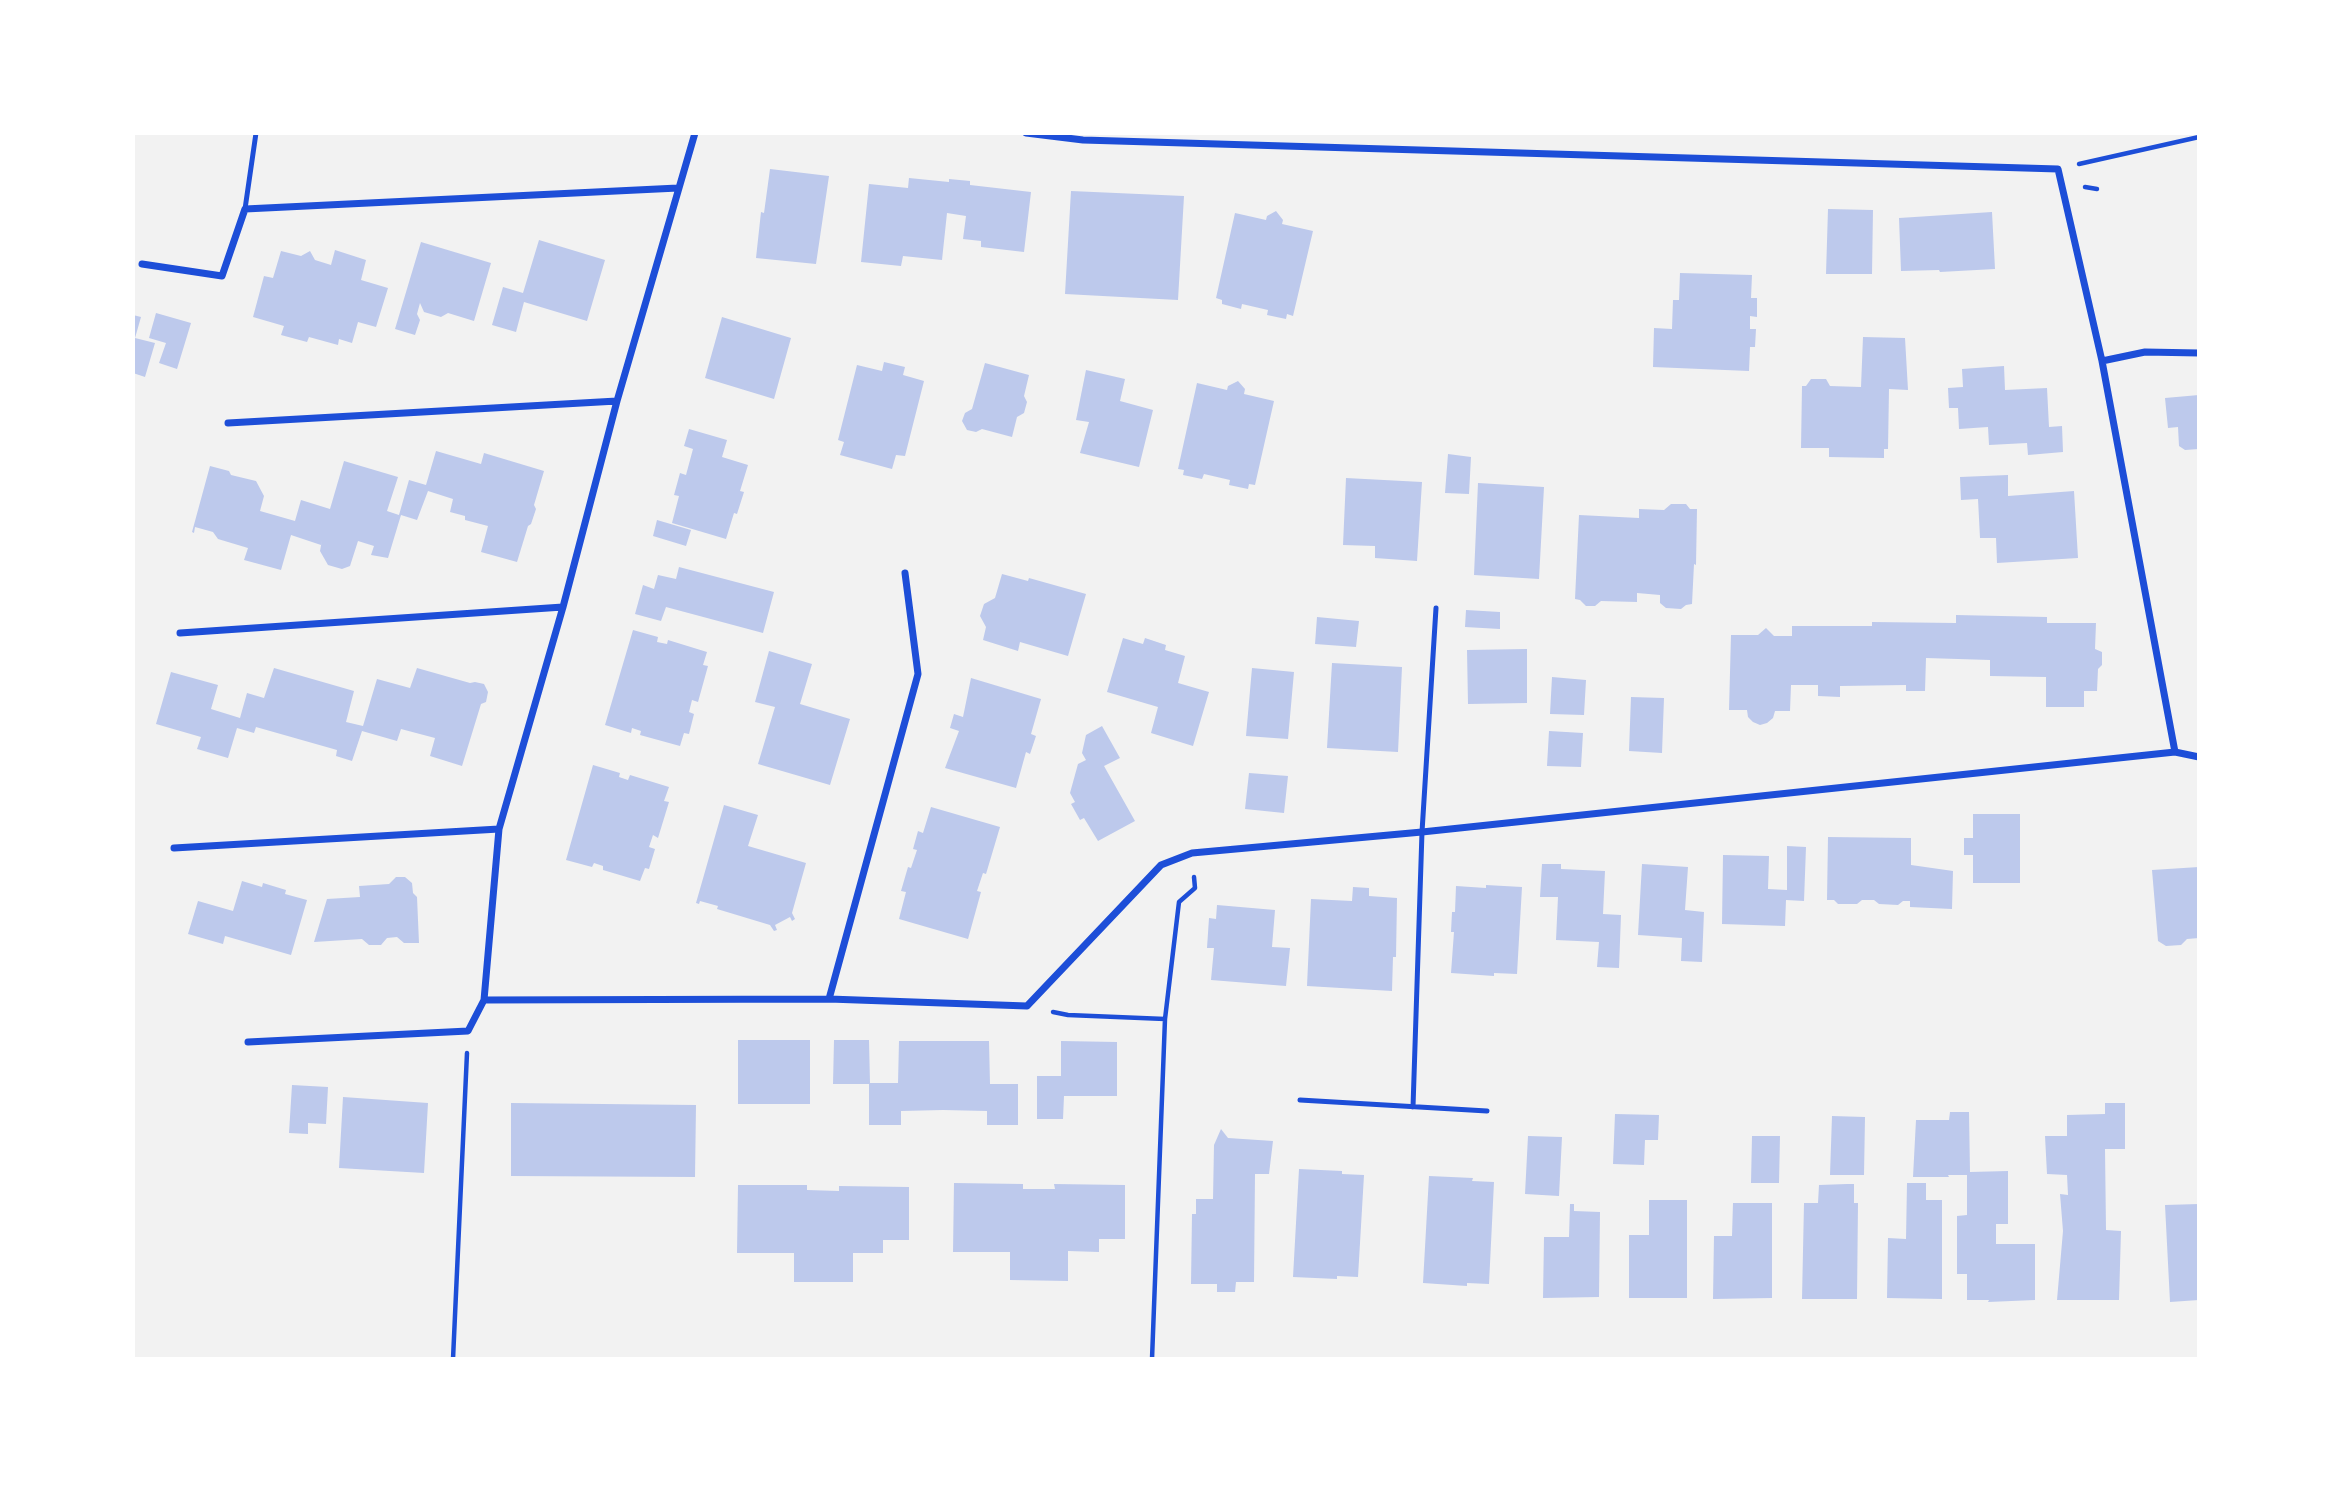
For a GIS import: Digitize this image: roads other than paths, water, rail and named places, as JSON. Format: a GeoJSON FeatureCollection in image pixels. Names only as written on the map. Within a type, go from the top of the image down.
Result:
{"type":"FeatureCollection","features":[{"type":"Feature","properties":{"kind":"street"},"geometry":{"type":"LineString","coordinates":[[248,1042],[468,1031],[484,1000],[499,829],[563,607],[617,401],[695,133]]}},
{"type":"Feature","properties":{"kind":"street"},"geometry":{"type":"LineString","coordinates":[[1026,133],[1097,141],[2058,169],[2102,361],[2175,752]]}},
{"type":"Feature","properties":{"kind":"street"},"geometry":{"type":"LineString","coordinates":[[142,264],[222,276],[246,209],[678,188]]}},
{"type":"Feature","properties":{"kind":"street"},"geometry":{"type":"LineString","coordinates":[[2102,361],[2145,352],[2199,353]]}},
{"type":"Feature","properties":{"kind":"street"},"geometry":{"type":"LineString","coordinates":[[228,423],[617,401]]}},
{"type":"Feature","properties":{"kind":"street"},"geometry":{"type":"LineString","coordinates":[[829,999],[918,674],[905,573]]}},
{"type":"Feature","properties":{"kind":"street"},"geometry":{"type":"LineString","coordinates":[[180,632],[563,607]]}},
{"type":"Feature","properties":{"kind":"street"},"geometry":{"type":"LineString","coordinates":[[484,1000],[829,999],[1027,1006],[1161,865],[1192,853],[1422,832],[2175,752],[2199,757]]}},
{"type":"Feature","properties":{"kind":"street"},"geometry":{"type":"LineString","coordinates":[[174,848],[499,829]]}},
{"type":"Feature","properties":{"kind":"lane"},"geometry":{"type":"LineString","coordinates":[[246,209],[256,133]]}},
{"type":"Feature","properties":{"kind":"lane"},"geometry":{"type":"LineString","coordinates":[[1413,1107],[1422,832],[1436,608]]}},
{"type":"Feature","properties":{"kind":"lane"},"geometry":{"type":"LineString","coordinates":[[1300,1100],[1487,1111]]}}]}
